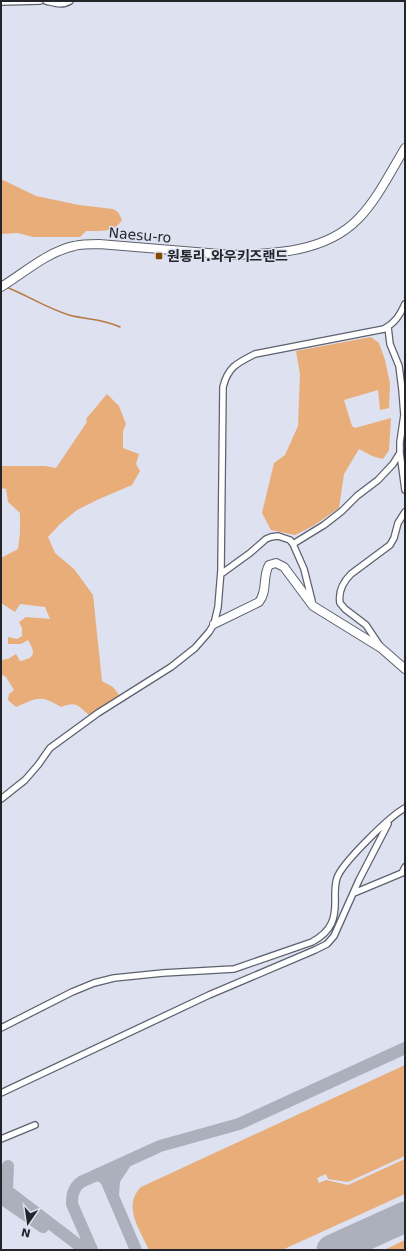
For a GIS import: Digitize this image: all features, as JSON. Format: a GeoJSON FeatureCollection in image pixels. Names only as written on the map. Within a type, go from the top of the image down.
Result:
{"type":"FeatureCollection","features":[{"type":"Feature","properties":{"kind":"street"},"geometry":{"type":"LineString","coordinates":[[1,2],[40,1]]}},
{"type":"Feature","properties":{"kind":"street"},"geometry":{"type":"LineString","coordinates":[[46,1],[58,4],[64,4],[70,1]]}},
{"type":"Feature","properties":{"kind":"street","name":"Naesu-ro"},"geometry":{"type":"LineString","coordinates":[[3,286],[63,249],[83,245],[99,244],[232,255],[292,250],[318,244],[334,237],[358,219],[373,200],[405,148]]}},
{"type":"Feature","properties":{"kind":"street"},"geometry":{"type":"LineString","coordinates":[[1,799],[25,780],[50,748],[98,714],[170,667],[195,648],[214,624],[218,607],[221,574],[223,470],[222,396],[224,381],[229,371],[237,363],[255,354],[384,329],[392,325],[400,316],[405,304]]}},
{"type":"Feature","properties":{"kind":"street"},"geometry":{"type":"LineString","coordinates":[[388,327],[390,344],[399,366],[404,415],[400,453],[405,490]]}},
{"type":"Feature","properties":{"kind":"street"},"geometry":{"type":"LineString","coordinates":[[293,544],[324,525],[342,511],[357,496],[378,480],[393,464],[400,453]]}},
{"type":"Feature","properties":{"kind":"street"},"geometry":{"type":"LineString","coordinates":[[381,648],[366,625],[345,609],[340,603],[340,593],[346,579],[390,545],[394,538],[398,523],[405,512]]}},
{"type":"Feature","properties":{"kind":"street"},"geometry":{"type":"LineString","coordinates":[[221,574],[250,553],[266,539],[278,536],[284,538],[293,544],[304,569],[313,606]]}},
{"type":"Feature","properties":{"kind":"street"},"geometry":{"type":"LineString","coordinates":[[214,624],[260,602],[263,597],[266,570],[270,565],[276,563],[284,567],[313,606],[381,648],[405,669]]}},
{"type":"Feature","properties":{"kind":"street"},"geometry":{"type":"LineString","coordinates":[[1,1028],[72,992],[94,983],[114,978],[234,969],[312,942],[322,936],[334,919],[336,910],[335,886],[340,872],[370,839],[405,808]]}},
{"type":"Feature","properties":{"kind":"street"},"geometry":{"type":"LineString","coordinates":[[1,1093],[209,996],[327,944],[334,936],[359,880],[390,820]]}},
{"type":"Feature","properties":{"kind":"street"},"geometry":{"type":"LineString","coordinates":[[354,893],[402,873],[405,867]]}},
{"type":"Feature","properties":{"kind":"street"},"geometry":{"type":"LineString","coordinates":[[1,1139],[34,1125]]}},
{"type":"Feature","properties":{"kind":"shaded area"},"geometry":{"type":"Polygon","coordinates":[[[1,179],[36,196],[79,205],[113,209],[118,212],[122,220],[111,229],[86,231],[80,237],[33,237],[18,233],[1,234],[1,179]]]}},
{"type":"Feature","properties":{"kind":"shaded area"},"geometry":{"type":"Polygon","coordinates":[[[371,337],[379,343],[385,360],[390,383],[389,408],[380,410],[378,390],[344,400],[352,426],[355,428],[391,418],[389,450],[383,459],[372,456],[359,449],[344,474],[339,508],[313,526],[295,535],[271,530],[262,513],[274,463],[285,455],[298,426],[300,374],[296,351],[371,337]]]}},
{"type":"Feature","properties":{"kind":"shaded area"},"geometry":{"type":"Polygon","coordinates":[[[107,394],[119,406],[126,424],[123,431],[123,448],[139,454],[136,464],[140,471],[132,485],[77,510],[60,524],[48,537],[55,553],[74,569],[93,595],[102,681],[113,687],[119,695],[89,715],[79,706],[74,704],[61,707],[43,699],[34,700],[16,707],[8,700],[9,694],[14,690],[6,677],[1,674],[1,660],[8,659],[16,654],[20,661],[25,660],[33,654],[33,652],[28,640],[21,644],[8,644],[8,637],[17,639],[22,636],[22,628],[19,622],[26,617],[50,619],[45,607],[20,604],[15,612],[1,603],[1,558],[18,549],[20,513],[8,502],[6,489],[1,488],[1,466],[45,466],[56,468],[87,422],[86,419],[107,394]]]}},
{"type":"Feature","properties":{"kind":"shaded area"},"geometry":{"type":"Polygon","coordinates":[[[405,1065],[405,1156],[348,1182],[328,1179],[326,1174],[317,1178],[319,1183],[326,1180],[348,1185],[405,1159],[405,1194],[282,1250],[149,1250],[134,1218],[133,1202],[141,1187],[405,1065]]]}},
{"type":"Feature","properties":{"kind":"shaded area"},"geometry":{"type":"Polygon","coordinates":[[[405,1240],[405,1250],[384,1250],[405,1240]]]}},
{"type":"Feature","properties":{"kind":"waterway"},"geometry":{"type":"LineString","coordinates":[[6,287],[69,315],[107,322],[120,327]]}},
{"type":"Feature","properties":{"kind":"taxiway"},"geometry":{"type":"LineString","coordinates":[[92,1250],[72,1204],[72,1198],[76,1187],[81,1182],[160,1146],[239,1124],[405,1048]]}},
{"type":"Feature","properties":{"kind":"taxiway"},"geometry":{"type":"LineString","coordinates":[[113,1196],[114,1180],[126,1162]]}},
{"type":"Feature","properties":{"kind":"taxiway"},"geometry":{"type":"LineString","coordinates":[[8,1166],[8,1196]]}},
{"type":"Feature","properties":{"kind":"taxiway"},"geometry":{"type":"LineString","coordinates":[[96,1175],[101,1176],[106,1180],[136,1250]]}},
{"type":"Feature","properties":{"kind":"taxiway"},"geometry":{"type":"LineString","coordinates":[[1,1186],[85,1250]]}},
{"type":"Feature","properties":{"kind":"taxiway"},"geometry":{"type":"LineString","coordinates":[[1,1198],[43,1227]]}},
{"type":"Feature","properties":{"kind":"runway"},"geometry":{"type":"LineString","coordinates":[[332,1250],[405,1217]]}},
{"type":"Feature","properties":{"kind":"place","name":"원통리.와우키즈랜드"},"geometry":{"type":"Point","coordinates":[159,256]}}]}
